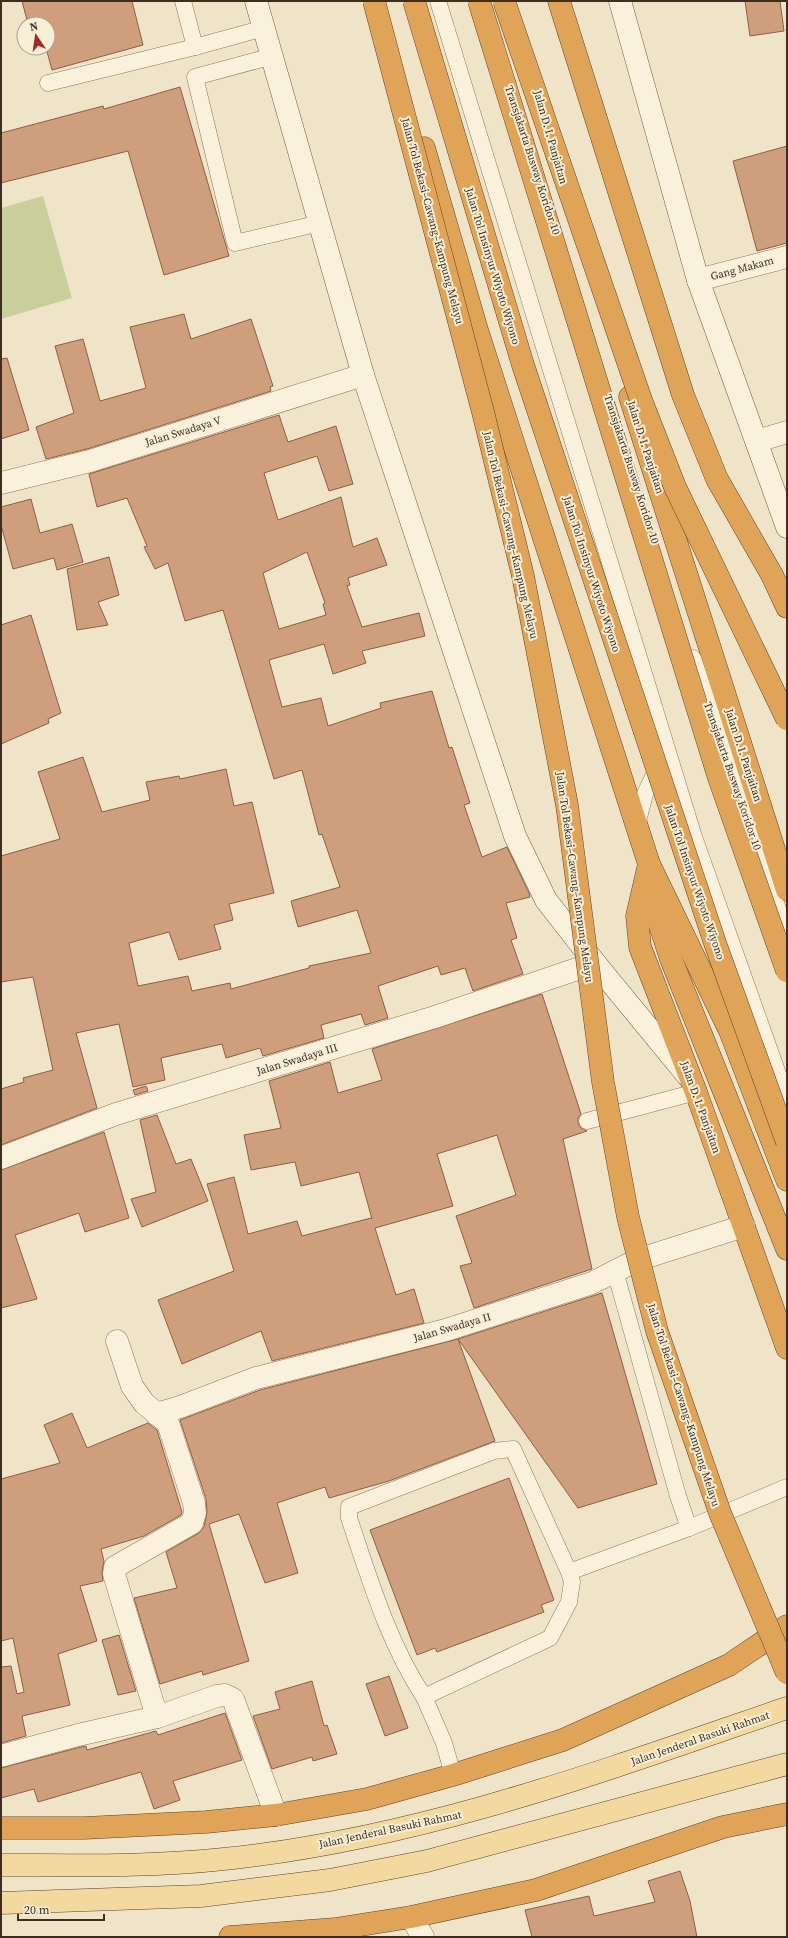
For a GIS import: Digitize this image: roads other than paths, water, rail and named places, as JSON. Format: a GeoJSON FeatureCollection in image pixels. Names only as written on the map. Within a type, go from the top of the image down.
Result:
{"type":"FeatureCollection","features":[{"type":"Feature","properties":{"kind":"highway","name":"Jalan Tol Bekasi–Cawang–Kampung Melayu"},"geometry":{"type":"LineString","coordinates":[[374,1],[483,412],[523,576],[567,805],[603,1082],[628,1218],[657,1331],[717,1506],[787,1673]]}},
{"type":"Feature","properties":{"kind":"highway"},"geometry":{"type":"LineString","coordinates":[[380,1],[477,330],[649,864],[659,922],[671,959],[787,1249]]}},
{"type":"Feature","properties":{"kind":"highway","name":"Jalan Tol Insinyur Wiyoto Wiyono"},"geometry":{"type":"LineString","coordinates":[[414,1],[528,380],[715,943],[787,1142]]}},
{"type":"Feature","properties":{"kind":"highway"},"geometry":{"type":"LineString","coordinates":[[479,1],[719,778],[787,971]]}},
{"type":"Feature","properties":{"kind":"highway"},"geometry":{"type":"LineString","coordinates":[[504,1],[641,400],[675,488],[787,719]]}},
{"type":"Feature","properties":{"kind":"highway","name":"Jalan D. I. Panjaitan"},"geometry":{"type":"LineString","coordinates":[[512,1],[601,306],[787,890]]}},
{"type":"Feature","properties":{"kind":"highway"},"geometry":{"type":"LineString","coordinates":[[559,1],[683,395],[717,479],[772,575],[787,607]]}},
{"type":"Feature","properties":{"kind":"highway"},"geometry":{"type":"LineString","coordinates":[[649,864],[730,1031],[787,1180]]}},
{"type":"Feature","properties":{"kind":"highway","name":"Jalan D. I. Panjaitan"},"geometry":{"type":"LineString","coordinates":[[649,864],[637,916],[640,947],[693,1085],[787,1348]]}},
{"type":"Feature","properties":{"kind":"highway"},"geometry":{"type":"LineString","coordinates":[[1,1828],[99,1827],[206,1822],[276,1815],[367,1799],[453,1775],[563,1740],[728,1665],[787,1626]]}},
{"type":"Feature","properties":{"kind":"highway"},"geometry":{"type":"LineString","coordinates":[[230,1937],[335,1929],[411,1917],[536,1890],[723,1827],[787,1814]]}},
{"type":"Feature","properties":{"kind":"main road","name":"Jalan Jenderal Basuki Rahmat"},"geometry":{"type":"LineString","coordinates":[[1,1865],[147,1866],[226,1859],[319,1845],[438,1821],[550,1788],[787,1708]]}},
{"type":"Feature","properties":{"kind":"main road"},"geometry":{"type":"LineString","coordinates":[[1,1903],[201,1896],[330,1880],[427,1861],[787,1764]]}},
{"type":"Feature","properties":{"kind":"street"},"geometry":{"type":"LineString","coordinates":[[256,1],[273,56],[363,375],[515,836],[546,900],[693,1085]]}},
{"type":"Feature","properties":{"kind":"street"},"geometry":{"type":"LineString","coordinates":[[620,1],[698,280],[787,527]]}},
{"type":"Feature","properties":{"kind":"street","name":"Gang Makam"},"geometry":{"type":"LineString","coordinates":[[698,280],[787,257]]}},
{"type":"Feature","properties":{"kind":"street","name":"Jalan Swadaya V"},"geometry":{"type":"LineString","coordinates":[[1,483],[90,461],[363,375]]}},
{"type":"Feature","properties":{"kind":"street"},"geometry":{"type":"LineString","coordinates":[[756,441],[787,432]]}},
{"type":"Feature","properties":{"kind":"street","name":"Jalan Swadaya III"},"geometry":{"type":"LineString","coordinates":[[2,1153],[116,1114],[435,1017],[595,963]]}},
{"type":"Feature","properties":{"kind":"street","name":"Jalan Swadaya II"},"geometry":{"type":"LineString","coordinates":[[156,1414],[180,1407],[256,1378],[446,1330],[592,1283],[637,1260],[744,1226]]}},
{"type":"Feature","properties":{"kind":"street"},"geometry":{"type":"LineString","coordinates":[[117,1341],[132,1386],[144,1403],[168,1423],[194,1503],[194,1518],[192,1523],[115,1567],[114,1574],[157,1717]]}},
{"type":"Feature","properties":{"kind":"street"},"geometry":{"type":"LineString","coordinates":[[1,1756],[78,1734],[157,1717],[217,1696],[225,1695],[233,1699],[276,1815]]}},
{"type":"Feature","properties":{"kind":"street"},"geometry":{"type":"LineString","coordinates":[[411,1917],[423,1937]]}},
{"type":"Feature","properties":{"kind":"lane"},"geometry":{"type":"LineString","coordinates":[[183,1],[195,47]]}},
{"type":"Feature","properties":{"kind":"lane"},"geometry":{"type":"LineString","coordinates":[[438,1],[694,837],[787,1099]]}},
{"type":"Feature","properties":{"kind":"lane","name":"Transjakarta Busway Koridor 10"},"geometry":{"type":"LineString","coordinates":[[479,1],[523,125],[676,607],[787,936]]}},
{"type":"Feature","properties":{"kind":"lane"},"geometry":{"type":"LineString","coordinates":[[48,82],[195,47],[264,28]]}},
{"type":"Feature","properties":{"kind":"lane"},"geometry":{"type":"LineString","coordinates":[[273,56],[195,77],[235,243],[320,223]]}},
{"type":"Feature","properties":{"kind":"lane"},"geometry":{"type":"LineString","coordinates":[[637,825],[645,794],[656,774],[665,744]]}},
{"type":"Feature","properties":{"kind":"lane"},"geometry":{"type":"LineString","coordinates":[[587,1121],[693,1085]]}},
{"type":"Feature","properties":{"kind":"lane"},"geometry":{"type":"LineString","coordinates":[[615,1271],[678,1496],[689,1528]]}},
{"type":"Feature","properties":{"kind":"lane"},"geometry":{"type":"LineString","coordinates":[[424,1697],[550,1638],[569,1602],[572,1582],[569,1572],[513,1449],[494,1451],[349,1507],[349,1518],[390,1637],[408,1674],[424,1697],[444,1743],[453,1775]]}},
{"type":"Feature","properties":{"kind":"lane"},"geometry":{"type":"LineString","coordinates":[[569,1572],[689,1528],[787,1487]]}}]}
